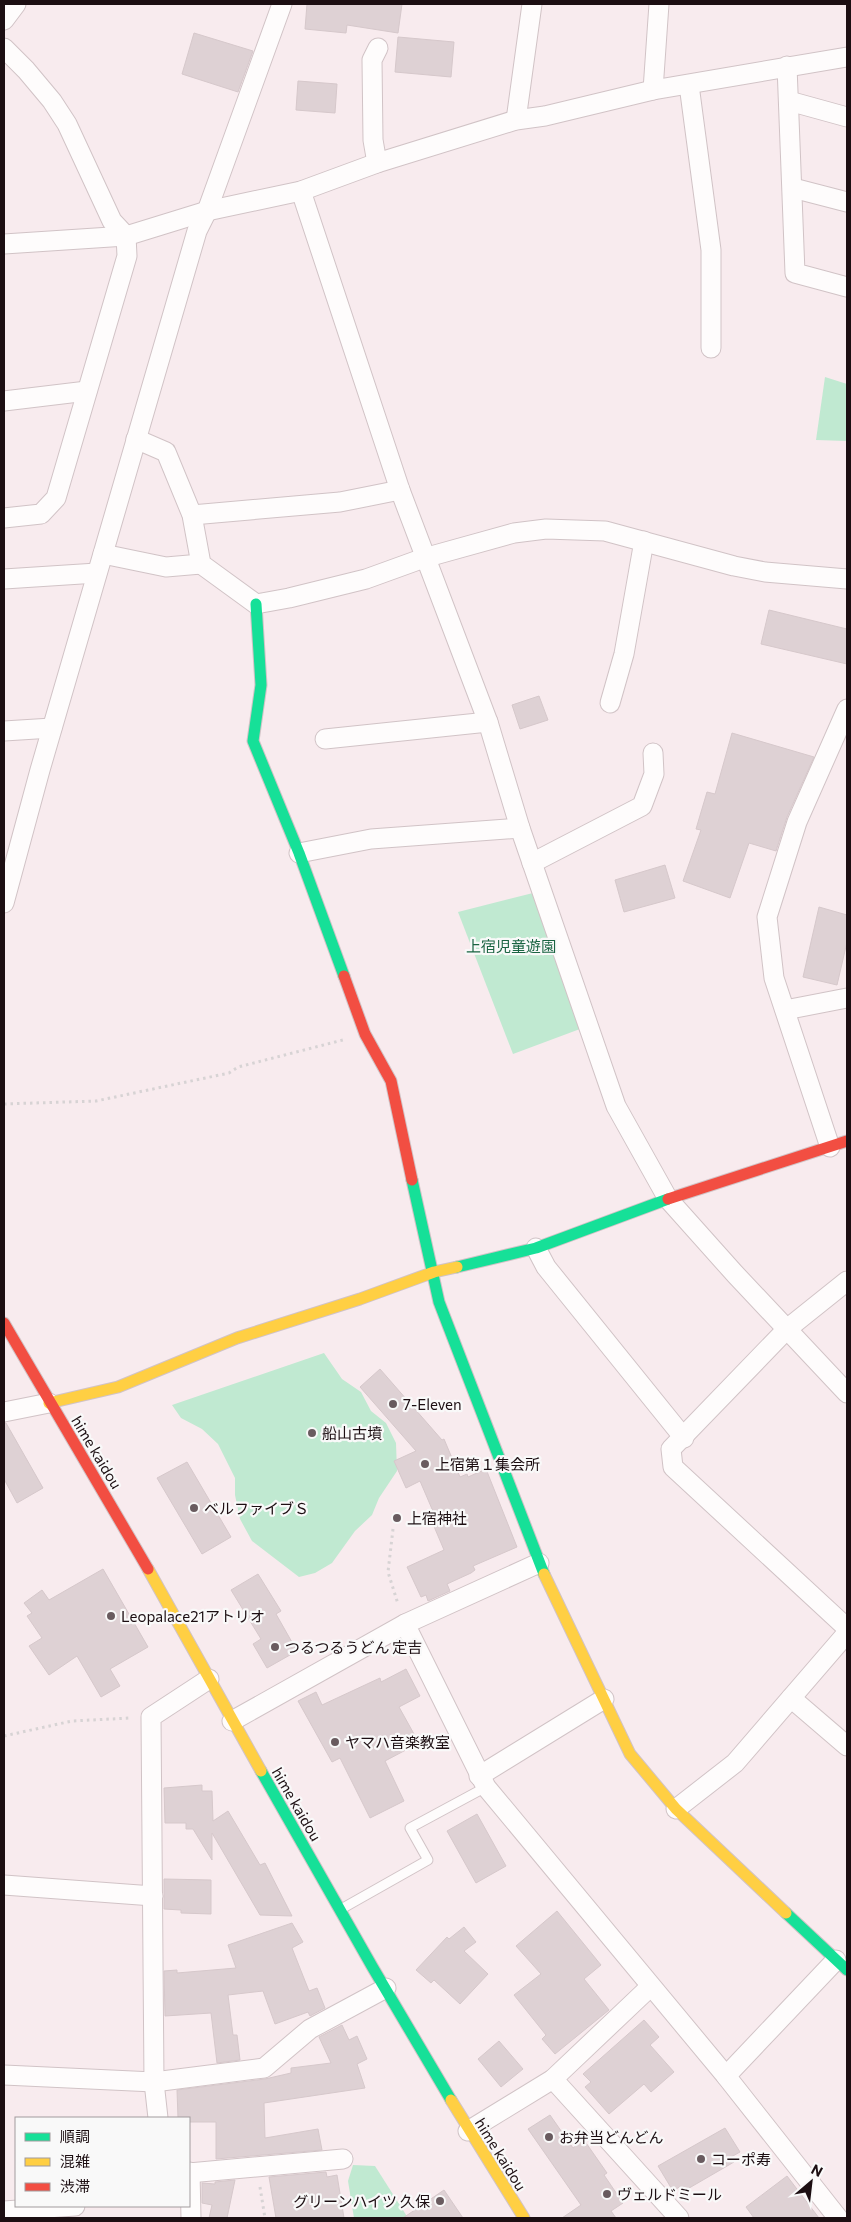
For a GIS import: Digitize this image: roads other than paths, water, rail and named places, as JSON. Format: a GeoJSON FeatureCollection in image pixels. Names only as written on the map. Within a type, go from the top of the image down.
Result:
{"type":"FeatureCollection","features":[{"type":"Feature","properties":{"kind":"street"},"geometry":{"type":"LineString","coordinates":[[4,20],[16,4]]}},
{"type":"Feature","properties":{"kind":"street"},"geometry":{"type":"LineString","coordinates":[[4,903],[52,728],[197,231],[207,211],[282,4]]}},
{"type":"Feature","properties":{"kind":"street"},"geometry":{"type":"LineString","coordinates":[[516,120],[532,4]]}},
{"type":"Feature","properties":{"kind":"street"},"geometry":{"type":"LineString","coordinates":[[652,90],[659,4]]}},
{"type":"Feature","properties":{"kind":"street"},"geometry":{"type":"LineString","coordinates":[[4,48],[47,95],[67,124],[112,221],[126,236],[127,256],[56,498],[41,514],[4,518]]}},
{"type":"Feature","properties":{"kind":"street"},"geometry":{"type":"LineString","coordinates":[[377,163],[373,140],[372,60],[378,48]]}},
{"type":"Feature","properties":{"kind":"street"},"geometry":{"type":"LineString","coordinates":[[4,244],[126,236],[207,211],[301,191],[377,163],[516,120],[545,116],[652,90],[847,57]]}},
{"type":"Feature","properties":{"kind":"street"},"geometry":{"type":"LineString","coordinates":[[787,66],[795,273],[847,287]]}},
{"type":"Feature","properties":{"kind":"street"},"geometry":{"type":"LineString","coordinates":[[689,85],[711,250],[711,348]]}},
{"type":"Feature","properties":{"kind":"street"},"geometry":{"type":"LineString","coordinates":[[789,101],[847,117]]}},
{"type":"Feature","properties":{"kind":"street"},"geometry":{"type":"LineString","coordinates":[[793,188],[847,202]]}},
{"type":"Feature","properties":{"kind":"street"},"geometry":{"type":"LineString","coordinates":[[301,191],[400,490],[424,558],[488,722],[520,828],[616,1106],[668,1199],[734,1274],[847,1392]]}},
{"type":"Feature","properties":{"kind":"street"},"geometry":{"type":"LineString","coordinates":[[4,401],[87,391]]}},
{"type":"Feature","properties":{"kind":"street"},"geometry":{"type":"LineString","coordinates":[[136,439],[166,452],[192,516],[201,564]]}},
{"type":"Feature","properties":{"kind":"street"},"geometry":{"type":"LineString","coordinates":[[192,516],[340,502],[400,490]]}},
{"type":"Feature","properties":{"kind":"street"},"geometry":{"type":"LineString","coordinates":[[103,554],[166,567],[201,564],[256,604],[366,579],[424,558],[514,533],[546,529],[605,531],[734,566],[764,572],[847,579]]}},
{"type":"Feature","properties":{"kind":"street"},"geometry":{"type":"LineString","coordinates":[[610,703],[624,654],[644,541]]}},
{"type":"Feature","properties":{"kind":"street"},"geometry":{"type":"LineString","coordinates":[[4,579],[97,572]]}},
{"type":"Feature","properties":{"kind":"street"},"geometry":{"type":"LineString","coordinates":[[256,604],[261,685],[253,741],[299,853],[365,1034],[391,1081],[439,1302],[539,1563],[630,1754],[676,1809],[842,1965],[726,2076]]}},
{"type":"Feature","properties":{"kind":"street"},"geometry":{"type":"LineString","coordinates":[[4,1412],[118,1387],[237,1338],[360,1299],[434,1272],[536,1248],[668,1199],[839,1144],[774,978],[767,917],[797,822],[847,709]]}},
{"type":"Feature","properties":{"kind":"street"},"geometry":{"type":"LineString","coordinates":[[325,739],[488,722]]}},
{"type":"Feature","properties":{"kind":"street"},"geometry":{"type":"LineString","coordinates":[[4,731],[52,728]]}},
{"type":"Feature","properties":{"kind":"street"},"geometry":{"type":"LineString","coordinates":[[532,863],[642,806],[654,774],[653,753]]}},
{"type":"Feature","properties":{"kind":"street"},"geometry":{"type":"LineString","coordinates":[[299,853],[371,839],[520,828]]}},
{"type":"Feature","properties":{"kind":"street"},"geometry":{"type":"LineString","coordinates":[[785,1010],[847,998]]}},
{"type":"Feature","properties":{"kind":"street"},"geometry":{"type":"LineString","coordinates":[[536,1248],[546,1267],[684,1438]]}},
{"type":"Feature","properties":{"kind":"street"},"geometry":{"type":"LineString","coordinates":[[847,1281],[787,1330],[671,1450],[673,1467],[847,1628]]}},
{"type":"Feature","properties":{"kind":"street","name":"hime kaidou"},"geometry":{"type":"LineString","coordinates":[[4,1323],[49,1403],[133,1542],[232,1721],[468,2131],[524,2218]]}},
{"type":"Feature","properties":{"kind":"street","name":"hime kaidou"},"geometry":{"type":"LineString","coordinates":[[12,1362],[49,1403]]}},
{"type":"Feature","properties":{"kind":"street"},"geometry":{"type":"LineString","coordinates":[[232,1721],[405,1624],[539,1563]]}},
{"type":"Feature","properties":{"kind":"street"},"geometry":{"type":"LineString","coordinates":[[405,1624],[483,1781],[650,1987],[726,2076],[838,2218]]}},
{"type":"Feature","properties":{"kind":"street"},"geometry":{"type":"LineString","coordinates":[[676,1809],[735,1763],[847,1633]]}},
{"type":"Feature","properties":{"kind":"street"},"geometry":{"type":"LineString","coordinates":[[158,2117],[154,2082],[151,1717],[209,1679]]}},
{"type":"Feature","properties":{"kind":"street"},"geometry":{"type":"LineString","coordinates":[[791,1698],[847,1746]]}},
{"type":"Feature","properties":{"kind":"street"},"geometry":{"type":"LineString","coordinates":[[483,1781],[604,1699]]}},
{"type":"Feature","properties":{"kind":"street"},"geometry":{"type":"LineString","coordinates":[[4,1885],[153,1896]]}},
{"type":"Feature","properties":{"kind":"street"},"geometry":{"type":"LineString","coordinates":[[468,2131],[553,2079],[650,1987]]}},
{"type":"Feature","properties":{"kind":"street"},"geometry":{"type":"LineString","coordinates":[[4,2075],[154,2082],[264,2068],[310,2030],[386,1988]]}},
{"type":"Feature","properties":{"kind":"street"},"geometry":{"type":"LineString","coordinates":[[553,2079],[679,2218]]}},
{"type":"Feature","properties":{"kind":"street"},"geometry":{"type":"LineString","coordinates":[[190,2172],[343,2159]]}},
{"type":"Feature","properties":{"kind":"street"},"geometry":{"type":"LineString","coordinates":[[190,2195],[191,2218]]}},
{"type":"Feature","properties":{"kind":"street"},"geometry":{"type":"LineString","coordinates":[[4,2211],[60,2207]]}},
{"type":"Feature","properties":{"kind":"lane"},"geometry":{"type":"LineString","coordinates":[[340,1909],[428,1860],[410,1828],[483,1781]]}},
{"type":"Feature","properties":{"kind":"place","name":"7-Eleven"},"geometry":{"type":"Point","coordinates":[393,1404]}},
{"type":"Feature","properties":{"kind":"place","name":"船山古墳"},"geometry":{"type":"Point","coordinates":[312,1433]}},
{"type":"Feature","properties":{"kind":"place","name":"上宿第１集会所"},"geometry":{"type":"Point","coordinates":[425,1464]}},
{"type":"Feature","properties":{"kind":"place","name":"ベルファイブＳ"},"geometry":{"type":"Point","coordinates":[194,1508]}},
{"type":"Feature","properties":{"kind":"place","name":"上宿神社"},"geometry":{"type":"Point","coordinates":[397,1518]}},
{"type":"Feature","properties":{"kind":"place","name":"Leopalace21アトリオ"},"geometry":{"type":"Point","coordinates":[111,1616]}},
{"type":"Feature","properties":{"kind":"place","name":"つるつるうどん 定吉"},"geometry":{"type":"Point","coordinates":[275,1647]}},
{"type":"Feature","properties":{"kind":"place","name":"ヤマハ音楽教室"},"geometry":{"type":"Point","coordinates":[335,1742]}},
{"type":"Feature","properties":{"kind":"place","name":"お弁当どんどん"},"geometry":{"type":"Point","coordinates":[549,2137]}},
{"type":"Feature","properties":{"kind":"place","name":"コーポ寿"},"geometry":{"type":"Point","coordinates":[701,2159]}},
{"type":"Feature","properties":{"kind":"place","name":"ヴェルドミール"},"geometry":{"type":"Point","coordinates":[607,2194]}},
{"type":"Feature","properties":{"kind":"place","name":"グリーンハイツ 久保"},"geometry":{"type":"Point","coordinates":[440,2201]}},
{"type":"Feature","properties":{"kind":"park label","name":"上宿児童遊園"},"geometry":{"type":"Point","coordinates":[511,946]}}]}
